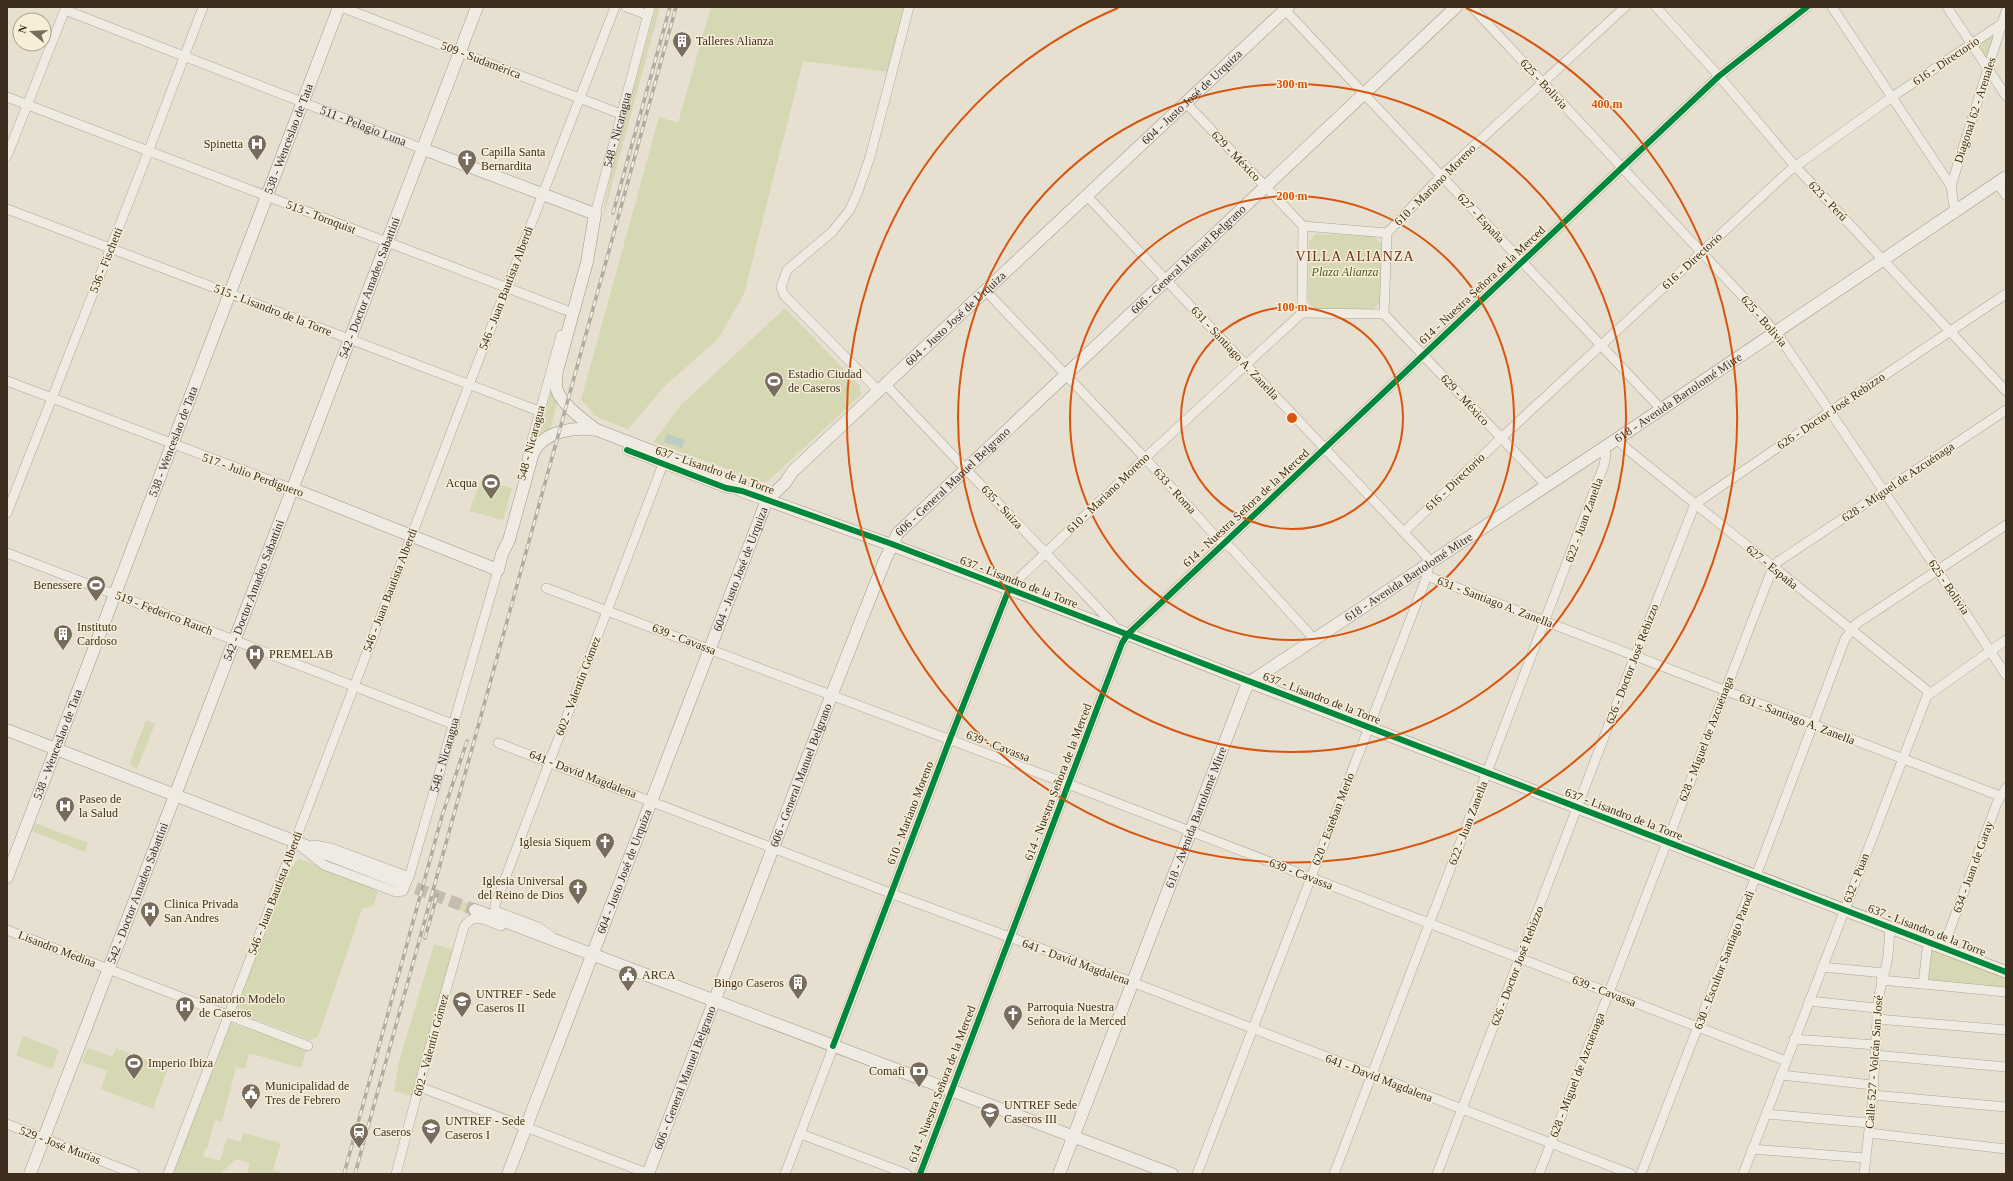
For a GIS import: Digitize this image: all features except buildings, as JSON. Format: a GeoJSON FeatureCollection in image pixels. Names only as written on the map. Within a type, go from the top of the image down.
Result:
{"type":"FeatureCollection","features":[{"type":"Feature","properties":{"kind":"street","name":"536 - Fischetti"},"geometry":{"type":"LineString","coordinates":[[7,513],[51,398],[111,249],[203,7]]}},
{"type":"Feature","properties":{"kind":"street","name":"509 - Sudamérica"},"geometry":{"type":"LineString","coordinates":[[340,7],[580,97],[621,114]]}},
{"type":"Feature","properties":{"kind":"street","name":"538 - Wenceslao de Tata"},"geometry":{"type":"LineString","coordinates":[[7,877],[340,7]]}},
{"type":"Feature","properties":{"kind":"street","name":"542 - Doctor Amadeo Sabattini"},"geometry":{"type":"LineString","coordinates":[[30,1174],[476,7]]}},
{"type":"Feature","properties":{"kind":"street","name":"546 - Juan Bautista Alberdi"},"geometry":{"type":"LineString","coordinates":[[168,1174],[411,536],[615,7]]}},
{"type":"Feature","properties":{"kind":"street"},"geometry":{"type":"LineString","coordinates":[[626,7],[649,11]]}},
{"type":"Feature","properties":{"kind":"street","name":"635 - Suiza"},"geometry":{"type":"LineString","coordinates":[[910,7],[870,156],[849,210],[832,232],[791,266],[784,275],[782,291],[784,295],[966,468],[1112,623],[1116,630]]}},
{"type":"Feature","properties":{"kind":"street","name":"606 - General Manuel Belgrano"},"geometry":{"type":"LineString","coordinates":[[648,1174],[772,847],[892,544],[898,533],[1456,7]]}},
{"type":"Feature","properties":{"kind":"street","name":"625 - Bolivia"},"geometry":{"type":"LineString","coordinates":[[1472,7],[1776,332],[1938,570],[2006,675]]}},
{"type":"Feature","properties":{"kind":"street","name":"610 - Mariano Moreno"},"geometry":{"type":"LineString","coordinates":[[1303,226],[1387,233],[1441,176],[1625,7]]}},
{"type":"Feature","properties":{"kind":"street","name":"623 - Perú"},"geometry":{"type":"LineString","coordinates":[[1656,7],[1719,76],[1795,166],[2006,391]]}},
{"type":"Feature","properties":{"kind":"street","name":"614 - Nuestra Señora de la Merced"},"geometry":{"type":"LineString","coordinates":[[920,1174],[1122,643],[1128,634],[1523,263],[1719,76],[1807,7]]}},
{"type":"Feature","properties":{"kind":"street"},"geometry":{"type":"LineString","coordinates":[[1832,7],[1951,186],[1955,213]]}},
{"type":"Feature","properties":{"kind":"street"},"geometry":{"type":"LineString","coordinates":[[1947,7],[2006,96]]}},
{"type":"Feature","properties":{"kind":"street","name":"511 - Pelagio Luna"},"geometry":{"type":"LineString","coordinates":[[65,8],[184,56],[542,194],[594,217]]}},
{"type":"Feature","properties":{"kind":"street"},"geometry":{"type":"LineString","coordinates":[[7,156],[65,8]]}},
{"type":"Feature","properties":{"kind":"street","name":"627 - España"},"geometry":{"type":"LineString","coordinates":[[1286,8],[1363,94],[1661,409]]}},
{"type":"Feature","properties":{"kind":"street","name":"604 - Justo José de Urquiza"},"geometry":{"type":"LineString","coordinates":[[508,1174],[767,500],[785,483],[792,471],[1286,8]]}},
{"type":"Feature","properties":{"kind":"street","name":"548 - Nicaragua"},"geometry":{"type":"LineString","coordinates":[[404,880],[454,726],[498,570],[539,411],[594,217],[649,11]]}},
{"type":"Feature","properties":{"kind":"street","name":"Diagonal 62 - Arenales"},"geometry":{"type":"LineString","coordinates":[[1951,186],[2004,23],[2006,11]]}},
{"type":"Feature","properties":{"kind":"street","name":"616 - Directorio"},"geometry":{"type":"LineString","coordinates":[[1404,532],[1501,438],[1795,166],[1892,97],[2004,23]]}},
{"type":"Feature","properties":{"kind":"street","name":"513 - Tornquist"},"geometry":{"type":"LineString","coordinates":[[7,97],[568,311]]}},
{"type":"Feature","properties":{"kind":"street","name":"629 - México"},"geometry":{"type":"LineString","coordinates":[[1186,103],[1303,226]]}},
{"type":"Feature","properties":{"kind":"street"},"geometry":{"type":"LineString","coordinates":[[2002,180],[2006,195]]}},
{"type":"Feature","properties":{"kind":"street","name":"618 - Avenida Bartolomé Mitre"},"geometry":{"type":"LineString","coordinates":[[1059,1174],[1190,831],[1245,690],[1250,682],[1617,439],[2002,180]]}},
{"type":"Feature","properties":{"kind":"street","name":"631 - Santiago A. Zanella"},"geometry":{"type":"LineString","coordinates":[[1086,196],[1246,364],[1324,450],[1426,556],[1429,563],[1427,576],[2000,796]]}},
{"type":"Feature","properties":{"kind":"street","name":"515 - Lisandro de la Torre"},"geometry":{"type":"LineString","coordinates":[[7,208],[111,249],[539,411]]}},
{"type":"Feature","properties":{"kind":"street"},"geometry":{"type":"LineString","coordinates":[[594,217],[587,262],[557,371],[556,382],[559,394],[581,419],[597,430],[743,488],[759,491],[766,490],[792,471]]}},
{"type":"Feature","properties":{"kind":"street"},"geometry":{"type":"LineString","coordinates":[[1303,226],[1302,313],[1384,314],[1387,233]]}},
{"type":"Feature","properties":{"kind":"street","name":"633 - Roma"},"geometry":{"type":"LineString","coordinates":[[985,290],[1145,458],[1217,538],[1232,548],[1315,640]]}},
{"type":"Feature","properties":{"kind":"street","name":"626 - Doctor José Rebizzo"},"geometry":{"type":"LineString","coordinates":[[1437,1174],[1635,656],[1696,504],[1831,411],[2006,294]]}},
{"type":"Feature","properties":{"kind":"street","name":"610 - Mariano Moreno"},"geometry":{"type":"LineString","coordinates":[[785,1174],[950,740],[1009,590],[1145,458],[1302,313]]}},
{"type":"Feature","properties":{"kind":"street","name":"629 - México"},"geometry":{"type":"LineString","coordinates":[[1384,314],[1546,485]]}},
{"type":"Feature","properties":{"kind":"street","name":"517 - Julio Perdiguero"},"geometry":{"type":"LineString","coordinates":[[7,381],[293,489],[498,570]]}},
{"type":"Feature","properties":{"kind":"street","name":"628 - Miguel de Azcuénaga"},"geometry":{"type":"LineString","coordinates":[[1539,1174],[1724,691],[1773,568],[1779,561],[2006,410]]}},
{"type":"Feature","properties":{"kind":"street"},"geometry":{"type":"LineString","coordinates":[[502,554],[509,540],[533,453],[539,443],[546,438],[575,429],[582,428],[597,430]]}},
{"type":"Feature","properties":{"kind":"street","name":"637 - Lisandro de la Torre"},"geometry":{"type":"LineString","coordinates":[[632,437],[731,476],[743,488],[767,500],[892,544],[2006,972]]}},
{"type":"Feature","properties":{"kind":"street","name":"627 - España"},"geometry":{"type":"LineString","coordinates":[[1617,439],[1627,450],[1929,692]]}},
{"type":"Feature","properties":{"kind":"street","name":"622 - Juan Zanella"},"geometry":{"type":"LineString","coordinates":[[1334,1174],[1429,923],[1546,622],[1604,465],[1606,454],[1603,448]]}},
{"type":"Feature","properties":{"kind":"street","name":"637 - Lisandro de la Torre"},"geometry":{"type":"LineString","coordinates":[[627,450],[726,488],[743,488]]}},
{"type":"Feature","properties":{"kind":"street","name":"602 - Valentín Gómez"},"geometry":{"type":"LineString","coordinates":[[558,941],[538,927],[495,909],[549,762],[663,464]]}},
{"type":"Feature","properties":{"kind":"street"},"geometry":{"type":"LineString","coordinates":[[1850,630],[2006,525]]}},
{"type":"Feature","properties":{"kind":"street","name":"519 - Federico Rauch"},"geometry":{"type":"LineString","coordinates":[[7,553],[454,726]]}},
{"type":"Feature","properties":{"kind":"street","name":"620 - Esteban Merlo"},"geometry":{"type":"LineString","coordinates":[[1197,1174],[1367,727],[1427,576]]}},
{"type":"Feature","properties":{"kind":"street","name":"639 - Cavassa"},"geometry":{"type":"LineString","coordinates":[[546,588],[832,694],[1068,784],[1786,1061]]}},
{"type":"Feature","properties":{"kind":"street","name":"630 - Escultor Santiago Parodi"},"geometry":{"type":"LineString","coordinates":[[1641,1174],[1756,876],[1845,639],[1850,630]]}},
{"type":"Feature","properties":{"kind":"street"},"geometry":{"type":"LineString","coordinates":[[1929,692],[2006,640]]}},
{"type":"Feature","properties":{"kind":"street","name":"632 - Puan"},"geometry":{"type":"LineString","coordinates":[[1743,1174],[1901,759],[1929,692]]}},
{"type":"Feature","properties":{"kind":"street"},"geometry":{"type":"LineString","coordinates":[[7,730],[295,841],[404,880]]}},
{"type":"Feature","properties":{"kind":"street","name":"641 - David Magdalena"},"geometry":{"type":"LineString","coordinates":[[498,743],[892,893],[1132,982],[1631,1174]]}},
{"type":"Feature","properties":{"kind":"street","name":"634 - Juan de Garay"},"geometry":{"type":"LineString","coordinates":[[1943,948],[2000,796],[2006,788]]}},
{"type":"Feature","properties":{"kind":"street"},"geometry":{"type":"LineString","coordinates":[[474,914],[593,954],[1172,1174]]}},
{"type":"Feature","properties":{"kind":"street","name":"602 - Valentín Gómez"},"geometry":{"type":"LineString","coordinates":[[396,1174],[464,927],[474,914]]}},
{"type":"Feature","properties":{"kind":"street","name":"Calle 527 - Volcán San José"},"geometry":{"type":"LineString","coordinates":[[1864,1174],[1876,1055],[1876,1008],[1887,961],[1890,927]]}},
{"type":"Feature","properties":{"kind":"street","name":"Lisandro Medina"},"geometry":{"type":"LineString","coordinates":[[7,930],[308,1046]]}},
{"type":"Feature","properties":{"kind":"street"},"geometry":{"type":"LineString","coordinates":[[1923,984],[1928,941]]}},
{"type":"Feature","properties":{"kind":"street"},"geometry":{"type":"LineString","coordinates":[[1822,966],[1923,984],[2006,992]]}},
{"type":"Feature","properties":{"kind":"street"},"geometry":{"type":"LineString","coordinates":[[1809,1001],[1876,1008]]}},
{"type":"Feature","properties":{"kind":"street"},"geometry":{"type":"LineString","coordinates":[[1877,1019],[2006,1030]]}},
{"type":"Feature","properties":{"kind":"street"},"geometry":{"type":"LineString","coordinates":[[1794,1039],[1876,1045]]}},
{"type":"Feature","properties":{"kind":"street"},"geometry":{"type":"LineString","coordinates":[[1876,1055],[2006,1067]]}},
{"type":"Feature","properties":{"kind":"street"},"geometry":{"type":"LineString","coordinates":[[1781,1075],[1873,1085]]}},
{"type":"Feature","properties":{"kind":"street"},"geometry":{"type":"LineString","coordinates":[[420,1087],[648,1174]]}},
{"type":"Feature","properties":{"kind":"street"},"geometry":{"type":"LineString","coordinates":[[1873,1095],[2006,1107]]}},
{"type":"Feature","properties":{"kind":"street"},"geometry":{"type":"LineString","coordinates":[[1766,1114],[1869,1123]]}},
{"type":"Feature","properties":{"kind":"street","name":"529 - José Murías"},"geometry":{"type":"LineString","coordinates":[[7,1124],[135,1174]]}},
{"type":"Feature","properties":{"kind":"street"},"geometry":{"type":"LineString","coordinates":[[801,1134],[907,1174]]}},
{"type":"Feature","properties":{"kind":"street"},"geometry":{"type":"LineString","coordinates":[[1869,1134],[2006,1149]]}},
{"type":"Feature","properties":{"kind":"street"},"geometry":{"type":"LineString","coordinates":[[1752,1148],[1865,1158]]}},
{"type":"Feature","properties":{"kind":"green space"},"geometry":{"type":"Polygon","coordinates":[[[656,7],[660,7],[602,222],[613,161],[656,7]]]}},
{"type":"Feature","properties":{"kind":"green space"},"geometry":{"type":"Polygon","coordinates":[[[711,7],[905,7],[888,72],[803,61],[744,294],[718,339],[665,386],[628,429],[597,417],[581,400],[659,117],[678,123],[711,7]]]}},
{"type":"Feature","properties":{"kind":"green space"},"geometry":{"type":"Polygon","coordinates":[[[1996,33],[1987,60],[1978,44],[1996,33]]]}},
{"type":"Feature","properties":{"kind":"green space","name":"Plaza Alianza"},"geometry":{"type":"Polygon","coordinates":[[[1316,234],[1373,236],[1382,244],[1382,299],[1373,310],[1314,309],[1308,301],[1309,241],[1316,234]]]}},
{"type":"Feature","properties":{"kind":"green space","name":"Estadio Ciudad de Caseros"},"geometry":{"type":"Polygon","coordinates":[[[785,308],[861,387],[859,390],[862,394],[768,481],[763,482],[653,442],[681,405],[785,308]]]}},
{"type":"Feature","properties":{"kind":"green space"},"geometry":{"type":"Polygon","coordinates":[[[552,388],[558,400],[550,431],[543,433],[538,439],[552,388]]]}},
{"type":"Feature","properties":{"kind":"green space","name":"Acqua"},"geometry":{"type":"Polygon","coordinates":[[[481,480],[512,488],[503,520],[469,511],[481,480]]]}},
{"type":"Feature","properties":{"kind":"green space"},"geometry":{"type":"Polygon","coordinates":[[[146,720],[155,724],[137,769],[129,765],[146,720]]]}},
{"type":"Feature","properties":{"kind":"green space"},"geometry":{"type":"Polygon","coordinates":[[[35,823],[88,843],[85,852],[32,831],[35,823]]]}},
{"type":"Feature","properties":{"kind":"green space"},"geometry":{"type":"Polygon","coordinates":[[[300,859],[373,886],[378,892],[373,906],[362,909],[318,1037],[310,1040],[244,1015],[238,1011],[237,1005],[287,875],[295,862],[300,859]]]}},
{"type":"Feature","properties":{"kind":"green space"},"geometry":{"type":"Polygon","coordinates":[[[457,900],[475,906],[472,914],[454,908],[457,900]]]}},
{"type":"Feature","properties":{"kind":"green space"},"geometry":{"type":"Polygon","coordinates":[[[434,944],[454,950],[412,1096],[394,1091],[399,1062],[434,944]]]}},
{"type":"Feature","properties":{"kind":"green space"},"geometry":{"type":"Polygon","coordinates":[[[1933,950],[2006,978],[2006,989],[1927,982],[1929,952],[1933,950]]]}},
{"type":"Feature","properties":{"kind":"green space"},"geometry":{"type":"Polygon","coordinates":[[[231,1023],[307,1048],[301,1068],[249,1053],[245,1069],[236,1067],[222,1122],[215,1120],[207,1148],[205,1148],[203,1156],[220,1161],[227,1138],[241,1142],[243,1133],[281,1143],[273,1170],[285,1174],[247,1174],[250,1163],[236,1159],[220,1174],[172,1174],[231,1023]]]}},
{"type":"Feature","properties":{"kind":"green space"},"geometry":{"type":"Polygon","coordinates":[[[23,1036],[59,1050],[52,1069],[16,1055],[23,1036]]]}},
{"type":"Feature","properties":{"kind":"green space","name":"Imperio Ibiza"},"geometry":{"type":"Polygon","coordinates":[[[88,1048],[112,1057],[116,1048],[168,1068],[153,1109],[101,1089],[107,1071],[82,1062],[88,1048]]]}},
{"type":"Feature","properties":{"kind":"shaded area"},"geometry":{"type":"Polygon","coordinates":[[[667,434],[685,440],[682,448],[664,442],[667,434]]]}},
{"type":"Feature","properties":{"kind":"tunnel"},"geometry":{"type":"LineString","coordinates":[[399,882],[475,910]]}},
{"type":"Feature","properties":{"kind":"railway"},"geometry":{"type":"LineString","coordinates":[[613,213],[670,7]]}},
{"type":"Feature","properties":{"kind":"railway"},"geometry":{"type":"LineString","coordinates":[[355,1174],[676,7]]}},
{"type":"Feature","properties":{"kind":"railway"},"geometry":{"type":"LineString","coordinates":[[344,1174],[442,816],[467,741]]}},
{"type":"Feature","properties":{"kind":"railway"},"geometry":{"type":"LineString","coordinates":[[425,938],[437,895]]}},
{"type":"Feature","properties":{"kind":"cycle path"},"geometry":{"type":"LineString","coordinates":[[920,1174],[1122,643],[1128,634],[1719,76],[1807,7]]}},
{"type":"Feature","properties":{"kind":"cycle path"},"geometry":{"type":"LineString","coordinates":[[627,450],[726,488],[742,491],[892,544],[2006,972]]}},
{"type":"Feature","properties":{"kind":"cycle path"},"geometry":{"type":"LineString","coordinates":[[833,1046],[1009,589]]}},
{"type":"Feature","properties":{"kind":"place","name":"Talleres Alianza"},"geometry":{"type":"Point","coordinates":[682,58]}},
{"type":"Feature","properties":{"kind":"place","name":"Spinetta"},"geometry":{"type":"Point","coordinates":[257,161]}},
{"type":"Feature","properties":{"kind":"place","name":"Capilla Santa Bernardita"},"geometry":{"type":"Point","coordinates":[467,176]}},
{"type":"Feature","properties":{"kind":"place","name":"Estadio Ciudad de Caseros"},"geometry":{"type":"Point","coordinates":[774,398]}},
{"type":"Feature","properties":{"kind":"place","name":"Acqua"},"geometry":{"type":"Point","coordinates":[491,500]}},
{"type":"Feature","properties":{"kind":"place","name":"Benessere"},"geometry":{"type":"Point","coordinates":[96,602]}},
{"type":"Feature","properties":{"kind":"place","name":"Instituto Cardoso"},"geometry":{"type":"Point","coordinates":[63,651]}},
{"type":"Feature","properties":{"kind":"place","name":"PREMELAB"},"geometry":{"type":"Point","coordinates":[255,671]}},
{"type":"Feature","properties":{"kind":"place","name":"Paseo de la Salud"},"geometry":{"type":"Point","coordinates":[65,823]}},
{"type":"Feature","properties":{"kind":"place","name":"Iglesia Siquem"},"geometry":{"type":"Point","coordinates":[605,859]}},
{"type":"Feature","properties":{"kind":"place","name":"Iglesia Universal del Reino de Dios"},"geometry":{"type":"Point","coordinates":[578,905]}},
{"type":"Feature","properties":{"kind":"place","name":"Clinica Privada San Andres"},"geometry":{"type":"Point","coordinates":[150,928]}},
{"type":"Feature","properties":{"kind":"place","name":"ARCA"},"geometry":{"type":"Point","coordinates":[628,992]}},
{"type":"Feature","properties":{"kind":"place","name":"Bingo Caseros"},"geometry":{"type":"Point","coordinates":[798,1000]}},
{"type":"Feature","properties":{"kind":"place","name":"UNTREF - Sede Caseros II"},"geometry":{"type":"Point","coordinates":[462,1018]}},
{"type":"Feature","properties":{"kind":"place","name":"Sanatorio Modelo de Caseros"},"geometry":{"type":"Point","coordinates":[185,1023]}},
{"type":"Feature","properties":{"kind":"place","name":"Parroquia Nuestra Señora de la Merced"},"geometry":{"type":"Point","coordinates":[1013,1031]}},
{"type":"Feature","properties":{"kind":"place","name":"Imperio Ibiza"},"geometry":{"type":"Point","coordinates":[134,1080]}},
{"type":"Feature","properties":{"kind":"place","name":"Comafi"},"geometry":{"type":"Point","coordinates":[919,1088]}},
{"type":"Feature","properties":{"kind":"place","name":"Municipalidad de Tres de Febrero"},"geometry":{"type":"Point","coordinates":[251,1110]}},
{"type":"Feature","properties":{"kind":"place","name":"UNTREF Sede Caseros III"},"geometry":{"type":"Point","coordinates":[990,1129]}},
{"type":"Feature","properties":{"kind":"place","name":"UNTREF - Sede Caseros I"},"geometry":{"type":"Point","coordinates":[431,1145]}},
{"type":"Feature","properties":{"kind":"place","name":"Caseros"},"geometry":{"type":"Point","coordinates":[359,1149]}},
{"type":"Feature","properties":{"kind":"district","name":"VILLA ALIANZA"},"geometry":{"type":"Point","coordinates":[1355,256]}}]}
